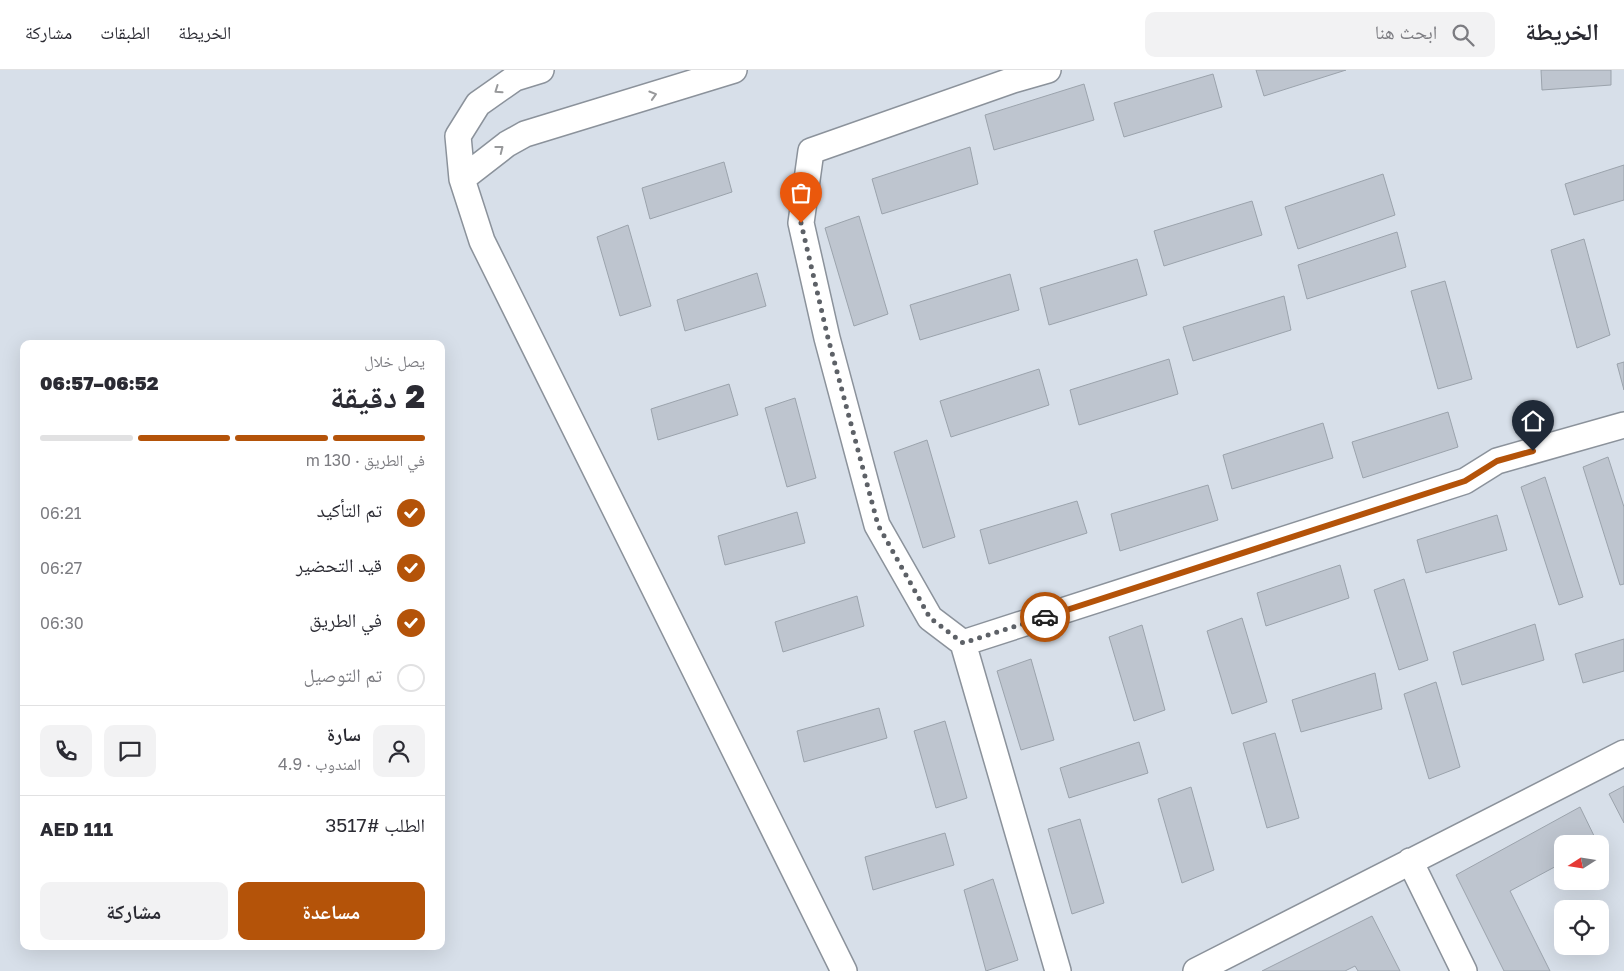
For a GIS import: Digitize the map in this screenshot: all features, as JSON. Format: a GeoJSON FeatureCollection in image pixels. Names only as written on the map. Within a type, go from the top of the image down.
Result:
{"type":"FeatureCollection","features":[{"type":"Feature","properties":{"kind":"street"},"geometry":{"type":"LineString","coordinates":[[541,70],[515,78],[478,104],[458,136],[462,179],[482,241],[844,971]]}},
{"type":"Feature","properties":{"kind":"street"},"geometry":{"type":"LineString","coordinates":[[462,179],[507,144],[525,134],[734,70]]}},
{"type":"Feature","properties":{"kind":"street"},"geometry":{"type":"LineString","coordinates":[[1048,70],[1013,80],[811,151],[801,223],[828,338],[878,525],[930,618],[963,643],[1058,971]]}},
{"type":"Feature","properties":{"kind":"street"},"geometry":{"type":"LineString","coordinates":[[963,643],[1465,481],[1497,461],[1624,425]]}},
{"type":"Feature","properties":{"kind":"street"},"geometry":{"type":"LineString","coordinates":[[1196,971],[1624,753]]}},
{"type":"Feature","properties":{"kind":"street"},"geometry":{"type":"LineString","coordinates":[[1410,861],[1464,971]]}},
{"type":"Feature","properties":{"kind":"building"},"geometry":{"type":"Polygon","coordinates":[[[1256,70],[1346,70],[1264,96],[1256,70]]]}},
{"type":"Feature","properties":{"kind":"building"},"geometry":{"type":"Polygon","coordinates":[[[1541,70],[1611,70],[1611,85],[1542,90],[1541,70]]]}},
{"type":"Feature","properties":{"kind":"building"},"geometry":{"type":"Polygon","coordinates":[[[1213,74],[1222,107],[1124,137],[1114,103],[1213,74]]]}},
{"type":"Feature","properties":{"kind":"building"},"geometry":{"type":"Polygon","coordinates":[[[1084,84],[1094,120],[994,150],[985,115],[1084,84]]]}},
{"type":"Feature","properties":{"kind":"building"},"geometry":{"type":"Polygon","coordinates":[[[970,147],[978,184],[882,214],[872,179],[970,147]]]}},
{"type":"Feature","properties":{"kind":"building"},"geometry":{"type":"Polygon","coordinates":[[[724,162],[732,192],[650,219],[642,188],[724,162]]]}},
{"type":"Feature","properties":{"kind":"building"},"geometry":{"type":"Polygon","coordinates":[[[1624,165],[1624,200],[1574,215],[1565,184],[1624,165]]]}},
{"type":"Feature","properties":{"kind":"building"},"geometry":{"type":"Polygon","coordinates":[[[1383,174],[1395,215],[1298,249],[1285,207],[1383,174]]]}},
{"type":"Feature","properties":{"kind":"building"},"geometry":{"type":"Polygon","coordinates":[[[1252,201],[1262,235],[1164,266],[1154,231],[1252,201]]]}},
{"type":"Feature","properties":{"kind":"building"},"geometry":{"type":"Polygon","coordinates":[[[859,216],[888,314],[854,326],[825,228],[859,216]]]}},
{"type":"Feature","properties":{"kind":"building"},"geometry":{"type":"Polygon","coordinates":[[[628,225],[651,306],[620,316],[597,237],[628,225]]]}},
{"type":"Feature","properties":{"kind":"building"},"geometry":{"type":"Polygon","coordinates":[[[1397,232],[1406,267],[1307,299],[1298,265],[1397,232]]]}},
{"type":"Feature","properties":{"kind":"building"},"geometry":{"type":"Polygon","coordinates":[[[1584,239],[1610,335],[1577,348],[1551,250],[1584,239]]]}},
{"type":"Feature","properties":{"kind":"building"},"geometry":{"type":"Polygon","coordinates":[[[1137,259],[1147,295],[1049,325],[1040,288],[1137,259]]]}},
{"type":"Feature","properties":{"kind":"building"},"geometry":{"type":"Polygon","coordinates":[[[757,273],[766,306],[685,331],[677,300],[757,273]]]}},
{"type":"Feature","properties":{"kind":"building"},"geometry":{"type":"Polygon","coordinates":[[[1010,274],[1019,310],[920,340],[910,305],[1010,274]]]}},
{"type":"Feature","properties":{"kind":"building"},"geometry":{"type":"Polygon","coordinates":[[[1445,281],[1472,379],[1438,389],[1411,291],[1445,281]]]}},
{"type":"Feature","properties":{"kind":"building"},"geometry":{"type":"Polygon","coordinates":[[[1284,296],[1291,330],[1193,361],[1183,327],[1284,296]]]}},
{"type":"Feature","properties":{"kind":"building"},"geometry":{"type":"Polygon","coordinates":[[[1169,359],[1178,394],[1079,425],[1070,390],[1169,359]]]}},
{"type":"Feature","properties":{"kind":"building"},"geometry":{"type":"Polygon","coordinates":[[[1624,362],[1624,390],[1617,364],[1624,362]]]}},
{"type":"Feature","properties":{"kind":"building"},"geometry":{"type":"Polygon","coordinates":[[[1039,369],[1049,405],[951,437],[940,401],[1039,369]]]}},
{"type":"Feature","properties":{"kind":"building"},"geometry":{"type":"Polygon","coordinates":[[[729,384],[738,415],[658,440],[651,409],[729,384]]]}},
{"type":"Feature","properties":{"kind":"building"},"geometry":{"type":"Polygon","coordinates":[[[795,398],[816,478],[787,487],[765,408],[795,398]]]}},
{"type":"Feature","properties":{"kind":"building"},"geometry":{"type":"Polygon","coordinates":[[[1448,412],[1458,447],[1363,478],[1352,442],[1448,412]]]}},
{"type":"Feature","properties":{"kind":"building"},"geometry":{"type":"Polygon","coordinates":[[[1323,423],[1333,458],[1232,489],[1223,455],[1323,423]]]}},
{"type":"Feature","properties":{"kind":"building"},"geometry":{"type":"Polygon","coordinates":[[[927,440],[955,537],[923,548],[894,452],[927,440]]]}},
{"type":"Feature","properties":{"kind":"building"},"geometry":{"type":"Polygon","coordinates":[[[1608,457],[1624,507],[1624,584],[1620,585],[1583,467],[1608,457]]]}},
{"type":"Feature","properties":{"kind":"building"},"geometry":{"type":"Polygon","coordinates":[[[1545,477],[1583,597],[1559,605],[1521,487],[1545,477]]]}},
{"type":"Feature","properties":{"kind":"building"},"geometry":{"type":"Polygon","coordinates":[[[1208,485],[1218,520],[1120,551],[1111,514],[1208,485]]]}},
{"type":"Feature","properties":{"kind":"building"},"geometry":{"type":"Polygon","coordinates":[[[1077,501],[1087,533],[989,564],[980,530],[1077,501]]]}},
{"type":"Feature","properties":{"kind":"building"},"geometry":{"type":"Polygon","coordinates":[[[797,512],[805,543],[725,565],[718,536],[797,512]]]}},
{"type":"Feature","properties":{"kind":"building"},"geometry":{"type":"Polygon","coordinates":[[[1497,515],[1507,550],[1426,573],[1417,540],[1497,515]]]}},
{"type":"Feature","properties":{"kind":"building"},"geometry":{"type":"Polygon","coordinates":[[[1340,565],[1349,598],[1266,626],[1257,593],[1340,565]]]}},
{"type":"Feature","properties":{"kind":"building"},"geometry":{"type":"Polygon","coordinates":[[[1404,579],[1428,660],[1399,670],[1374,590],[1404,579]]]}},
{"type":"Feature","properties":{"kind":"building"},"geometry":{"type":"Polygon","coordinates":[[[857,596],[864,626],[783,652],[775,622],[857,596]]]}},
{"type":"Feature","properties":{"kind":"building"},"geometry":{"type":"Polygon","coordinates":[[[1242,618],[1267,702],[1232,714],[1207,631],[1242,618]]]}},
{"type":"Feature","properties":{"kind":"building"},"geometry":{"type":"Polygon","coordinates":[[[1535,624],[1544,660],[1462,685],[1453,652],[1535,624]]]}},
{"type":"Feature","properties":{"kind":"building"},"geometry":{"type":"Polygon","coordinates":[[[1142,625],[1165,710],[1134,721],[1109,637],[1142,625]]]}},
{"type":"Feature","properties":{"kind":"building"},"geometry":{"type":"Polygon","coordinates":[[[1624,639],[1624,671],[1583,683],[1575,654],[1624,639]]]}},
{"type":"Feature","properties":{"kind":"building"},"geometry":{"type":"Polygon","coordinates":[[[1031,659],[1054,740],[1021,750],[997,671],[1031,659]]]}},
{"type":"Feature","properties":{"kind":"building"},"geometry":{"type":"Polygon","coordinates":[[[1375,673],[1382,709],[1301,732],[1292,700],[1375,673]]]}},
{"type":"Feature","properties":{"kind":"building"},"geometry":{"type":"Polygon","coordinates":[[[1436,682],[1460,767],[1429,779],[1404,694],[1436,682]]]}},
{"type":"Feature","properties":{"kind":"building"},"geometry":{"type":"Polygon","coordinates":[[[879,708],[887,738],[804,762],[797,731],[879,708]]]}},
{"type":"Feature","properties":{"kind":"building"},"geometry":{"type":"Polygon","coordinates":[[[945,721],[967,798],[936,808],[914,731],[945,721]]]}},
{"type":"Feature","properties":{"kind":"building"},"geometry":{"type":"Polygon","coordinates":[[[1275,733],[1299,818],[1267,828],[1243,743],[1275,733]]]}},
{"type":"Feature","properties":{"kind":"building"},"geometry":{"type":"Polygon","coordinates":[[[1139,742],[1148,773],[1069,798],[1060,768],[1139,742]]]}},
{"type":"Feature","properties":{"kind":"building"},"geometry":{"type":"Polygon","coordinates":[[[1624,786],[1624,823],[1609,794],[1624,786]]]}},
{"type":"Feature","properties":{"kind":"building"},"geometry":{"type":"Polygon","coordinates":[[[1191,787],[1214,870],[1182,883],[1158,799],[1191,787]]]}},
{"type":"Feature","properties":{"kind":"building"},"geometry":{"type":"Polygon","coordinates":[[[1580,807],[1594,835],[1554,835],[1554,867],[1510,891],[1550,971],[1504,971],[1456,875],[1580,807]]]}},
{"type":"Feature","properties":{"kind":"building"},"geometry":{"type":"Polygon","coordinates":[[[1080,819],[1104,903],[1072,914],[1048,829],[1080,819]]]}},
{"type":"Feature","properties":{"kind":"building"},"geometry":{"type":"Polygon","coordinates":[[[945,833],[954,865],[873,890],[865,857],[945,833]]]}},
{"type":"Feature","properties":{"kind":"building"},"geometry":{"type":"Polygon","coordinates":[[[993,879],[1018,960],[986,971],[964,890],[993,879]]]}},
{"type":"Feature","properties":{"kind":"building"},"geometry":{"type":"Polygon","coordinates":[[[1372,916],[1400,971],[1358,971],[1355,966],[1345,971],[1262,971],[1372,916]]]}},
{"type":"Feature","properties":{"kind":"way so far"},"geometry":{"type":"LineString","coordinates":[[801,223],[828,338],[878,525],[930,618],[963,643],[1045,617]]}},
{"type":"Feature","properties":{"kind":"route"},"geometry":{"type":"LineString","coordinates":[[1045,617],[1465,481],[1497,461],[1533,451]]}}]}
